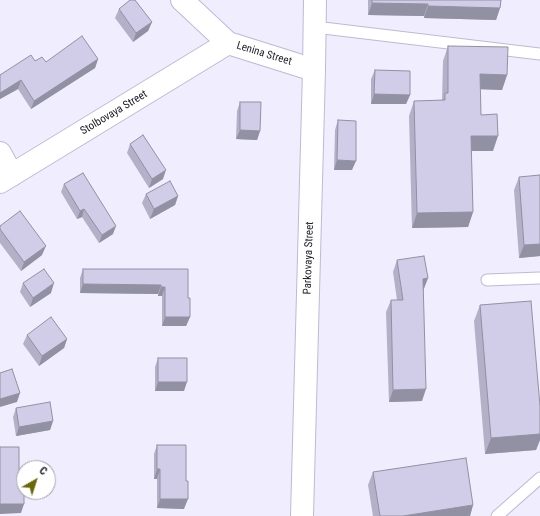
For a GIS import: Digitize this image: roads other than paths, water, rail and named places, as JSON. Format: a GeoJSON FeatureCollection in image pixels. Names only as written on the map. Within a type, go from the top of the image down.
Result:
{"type":"FeatureCollection","features":[{"type":"Feature","properties":{"kind":"main road","name":"Lenina Street"},"geometry":{"type":"LineString","coordinates":[[182,0],[228,43],[314,70]]}},
{"type":"Feature","properties":{"kind":"main road","name":"Parkovaya Street"},"geometry":{"type":"LineString","coordinates":[[302,516],[315,0]]}},
{"type":"Feature","properties":{"kind":"main road","name":"Stolbovaya Street"},"geometry":{"type":"LineString","coordinates":[[6,179],[228,43]]}},
{"type":"Feature","properties":{"kind":"main road"},"geometry":{"type":"LineString","coordinates":[[0,153],[6,179]]}},
{"type":"Feature","properties":{"kind":"lane"},"geometry":{"type":"LineString","coordinates":[[315,27],[540,54]]}},
{"type":"Feature","properties":{"kind":"lane"},"geometry":{"type":"LineString","coordinates":[[487,280],[540,278]]}},
{"type":"Feature","properties":{"kind":"lane"},"geometry":{"type":"LineString","coordinates":[[497,516],[540,478]]}}]}
